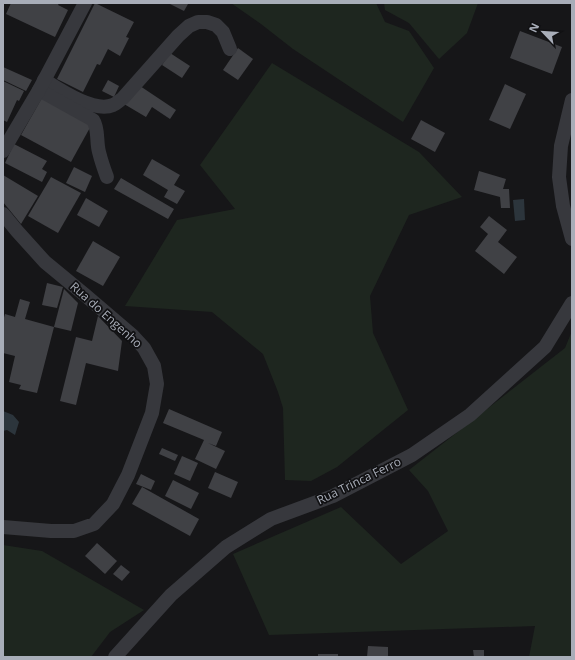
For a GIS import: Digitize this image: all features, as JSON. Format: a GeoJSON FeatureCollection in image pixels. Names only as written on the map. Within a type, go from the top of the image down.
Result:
{"type":"FeatureCollection","features":[{"type":"Feature","properties":{"kind":"street"},"geometry":{"type":"LineString","coordinates":[[3,151],[42,85],[85,3]]}},
{"type":"Feature","properties":{"kind":"street"},"geometry":{"type":"LineString","coordinates":[[42,85],[88,104],[101,107],[113,105],[123,98],[178,36],[189,26],[198,22],[207,22],[216,25],[223,32],[230,49]]}},
{"type":"Feature","properties":{"kind":"street"},"geometry":{"type":"LineString","coordinates":[[42,85],[93,120],[96,124],[98,151],[107,177]]}},
{"type":"Feature","properties":{"kind":"street"},"geometry":{"type":"LineString","coordinates":[[572,102],[561,146],[559,177],[563,206],[572,239]]}},
{"type":"Feature","properties":{"kind":"street","name":"Rua do Engenho"},"geometry":{"type":"LineString","coordinates":[[3,214],[45,262],[126,330],[144,348],[154,366],[156,384],[152,413],[128,475],[113,504],[94,524],[74,531],[3,528]]}},
{"type":"Feature","properties":{"kind":"street","name":"Rua Trinca Ferro"},"geometry":{"type":"LineString","coordinates":[[115,657],[171,595],[226,547],[272,519],[333,496],[412,455],[470,415],[545,347],[572,303]]}},
{"type":"Feature","properties":{"kind":"shaded area"},"geometry":{"type":"Polygon","coordinates":[[[231,3],[376,3],[385,22],[409,31],[434,68],[403,122],[293,49],[231,3]]]}},
{"type":"Feature","properties":{"kind":"shaded area"},"geometry":{"type":"Polygon","coordinates":[[[384,3],[478,3],[467,33],[439,59],[409,23],[385,10],[384,3]]]}},
{"type":"Feature","properties":{"kind":"shaded area"},"geometry":{"type":"Polygon","coordinates":[[[272,63],[419,152],[462,197],[409,215],[370,296],[373,333],[408,410],[337,467],[311,481],[285,480],[283,408],[263,354],[212,312],[125,306],[177,220],[235,209],[200,165],[272,63]]]}},
{"type":"Feature","properties":{"kind":"shaded area"},"geometry":{"type":"Polygon","coordinates":[[[524,199],[525,220],[515,221],[513,200],[524,199]]]}},
{"type":"Feature","properties":{"kind":"shaded area"},"geometry":{"type":"Polygon","coordinates":[[[572,331],[572,657],[529,657],[535,626],[269,635],[233,554],[341,507],[401,564],[448,531],[428,491],[409,470],[565,348],[572,331]]]}},
{"type":"Feature","properties":{"kind":"shaded area"},"geometry":{"type":"Polygon","coordinates":[[[3,411],[13,415],[19,422],[15,435],[7,430],[3,431],[3,411]]]}},
{"type":"Feature","properties":{"kind":"shaded area"},"geometry":{"type":"Polygon","coordinates":[[[3,545],[42,551],[144,610],[110,632],[91,657],[3,657],[3,545]]]}},
{"type":"Feature","properties":{"kind":"building"},"geometry":{"type":"Polygon","coordinates":[[[11,3],[59,3],[58,5],[68,10],[55,37],[6,14],[11,3]]]}},
{"type":"Feature","properties":{"kind":"building"},"geometry":{"type":"Polygon","coordinates":[[[95,3],[134,22],[126,37],[129,38],[120,56],[108,49],[100,65],[97,64],[83,92],[57,79],[95,3]]]}},
{"type":"Feature","properties":{"kind":"building"},"geometry":{"type":"Polygon","coordinates":[[[168,3],[185,3],[188,4],[184,11],[168,3]]]}},
{"type":"Feature","properties":{"kind":"building"},"geometry":{"type":"Polygon","coordinates":[[[520,31],[562,47],[552,74],[510,58],[520,31]]]}},
{"type":"Feature","properties":{"kind":"building"},"geometry":{"type":"Polygon","coordinates":[[[238,48],[253,59],[238,80],[223,70],[238,48]]]}},
{"type":"Feature","properties":{"kind":"building"},"geometry":{"type":"Polygon","coordinates":[[[170,53],[190,66],[182,78],[162,65],[170,53]]]}},
{"type":"Feature","properties":{"kind":"building"},"geometry":{"type":"Polygon","coordinates":[[[3,67],[32,80],[26,91],[3,80],[3,67]]]}},
{"type":"Feature","properties":{"kind":"building"},"geometry":{"type":"Polygon","coordinates":[[[108,80],[119,86],[114,97],[102,91],[108,80]]]}},
{"type":"Feature","properties":{"kind":"building"},"geometry":{"type":"Polygon","coordinates":[[[3,81],[24,91],[19,101],[17,100],[7,122],[3,120],[3,81]]]}},
{"type":"Feature","properties":{"kind":"building"},"geometry":{"type":"Polygon","coordinates":[[[137,84],[176,110],[170,119],[152,107],[146,117],[124,104],[137,84]]]}},
{"type":"Feature","properties":{"kind":"building"},"geometry":{"type":"Polygon","coordinates":[[[505,84],[526,94],[510,129],[489,120],[505,84]]]}},
{"type":"Feature","properties":{"kind":"building"},"geometry":{"type":"Polygon","coordinates":[[[43,96],[92,124],[71,162],[21,135],[43,96]]]}},
{"type":"Feature","properties":{"kind":"building"},"geometry":{"type":"Polygon","coordinates":[[[421,120],[445,133],[435,152],[411,139],[421,120]]]}},
{"type":"Feature","properties":{"kind":"building"},"geometry":{"type":"Polygon","coordinates":[[[14,144],[47,161],[42,169],[47,172],[42,182],[5,163],[14,144]]]}},
{"type":"Feature","properties":{"kind":"building"},"geometry":{"type":"Polygon","coordinates":[[[152,159],[180,175],[174,185],[185,191],[177,204],[164,197],[168,190],[143,175],[152,159]]]}},
{"type":"Feature","properties":{"kind":"building"},"geometry":{"type":"Polygon","coordinates":[[[74,167],[92,176],[85,192],[66,183],[74,167]]]}},
{"type":"Feature","properties":{"kind":"building"},"geometry":{"type":"Polygon","coordinates":[[[479,171],[506,179],[503,189],[509,189],[510,208],[501,208],[500,197],[474,190],[479,171]]]}},
{"type":"Feature","properties":{"kind":"building"},"geometry":{"type":"Polygon","coordinates":[[[3,175],[38,196],[21,224],[3,202],[3,175]]]}},
{"type":"Feature","properties":{"kind":"building"},"geometry":{"type":"Polygon","coordinates":[[[51,177],[81,193],[58,233],[28,216],[51,177]]]}},
{"type":"Feature","properties":{"kind":"building"},"geometry":{"type":"Polygon","coordinates":[[[121,178],[174,209],[168,219],[114,189],[121,178]]]}},
{"type":"Feature","properties":{"kind":"building"},"geometry":{"type":"Polygon","coordinates":[[[86,198],[108,211],[99,227],[77,215],[86,198]]]}},
{"type":"Feature","properties":{"kind":"building"},"geometry":{"type":"Polygon","coordinates":[[[489,216],[507,230],[498,242],[517,257],[504,274],[475,251],[488,234],[480,227],[489,216]]]}},
{"type":"Feature","properties":{"kind":"building"},"geometry":{"type":"Polygon","coordinates":[[[93,241],[120,257],[103,286],[76,271],[93,241]]]}},
{"type":"Feature","properties":{"kind":"building"},"geometry":{"type":"Polygon","coordinates":[[[47,283],[63,287],[57,308],[42,305],[47,283]]]}},
{"type":"Feature","properties":{"kind":"building"},"geometry":{"type":"Polygon","coordinates":[[[64,289],[78,303],[71,331],[54,327],[64,289]]]}},
{"type":"Feature","properties":{"kind":"building"},"geometry":{"type":"Polygon","coordinates":[[[20,299],[30,302],[25,319],[54,327],[37,393],[19,389],[21,385],[9,382],[15,356],[3,353],[3,321],[5,314],[15,317],[20,299]]]}},
{"type":"Feature","properties":{"kind":"building"},"geometry":{"type":"Polygon","coordinates":[[[98,316],[122,341],[118,371],[86,363],[76,405],[60,401],[76,337],[92,341],[98,316]]]}},
{"type":"Feature","properties":{"kind":"building"},"geometry":{"type":"Polygon","coordinates":[[[169,409],[222,432],[216,446],[208,443],[225,451],[216,469],[195,459],[204,440],[163,423],[169,409]]]}},
{"type":"Feature","properties":{"kind":"building"},"geometry":{"type":"Polygon","coordinates":[[[162,448],[178,455],[175,461],[159,454],[162,448]]]}},
{"type":"Feature","properties":{"kind":"building"},"geometry":{"type":"Polygon","coordinates":[[[182,456],[198,463],[190,481],[174,474],[182,456]]]}},
{"type":"Feature","properties":{"kind":"building"},"geometry":{"type":"Polygon","coordinates":[[[215,472],[238,482],[231,498],[208,488],[215,472]]]}},
{"type":"Feature","properties":{"kind":"building"},"geometry":{"type":"Polygon","coordinates":[[[141,474],[155,481],[151,490],[136,484],[141,474]]]}},
{"type":"Feature","properties":{"kind":"building"},"geometry":{"type":"Polygon","coordinates":[[[173,480],[199,493],[191,509],[165,496],[173,480]]]}},
{"type":"Feature","properties":{"kind":"building"},"geometry":{"type":"Polygon","coordinates":[[[142,487],[199,519],[190,536],[132,504],[142,487]]]}},
{"type":"Feature","properties":{"kind":"building"},"geometry":{"type":"Polygon","coordinates":[[[97,543],[117,561],[105,574],[85,556],[97,543]]]}},
{"type":"Feature","properties":{"kind":"building"},"geometry":{"type":"Polygon","coordinates":[[[121,565],[130,572],[122,581],[113,574],[121,565]]]}},
{"type":"Feature","properties":{"kind":"building"},"geometry":{"type":"Polygon","coordinates":[[[368,646],[388,647],[388,657],[367,657],[368,646]]]}},
{"type":"Feature","properties":{"kind":"building"},"geometry":{"type":"Polygon","coordinates":[[[473,650],[484,650],[484,657],[474,657],[473,650]]]}},
{"type":"Feature","properties":{"kind":"building"},"geometry":{"type":"Polygon","coordinates":[[[318,654],[338,654],[338,657],[318,657],[318,654]]]}}]}
